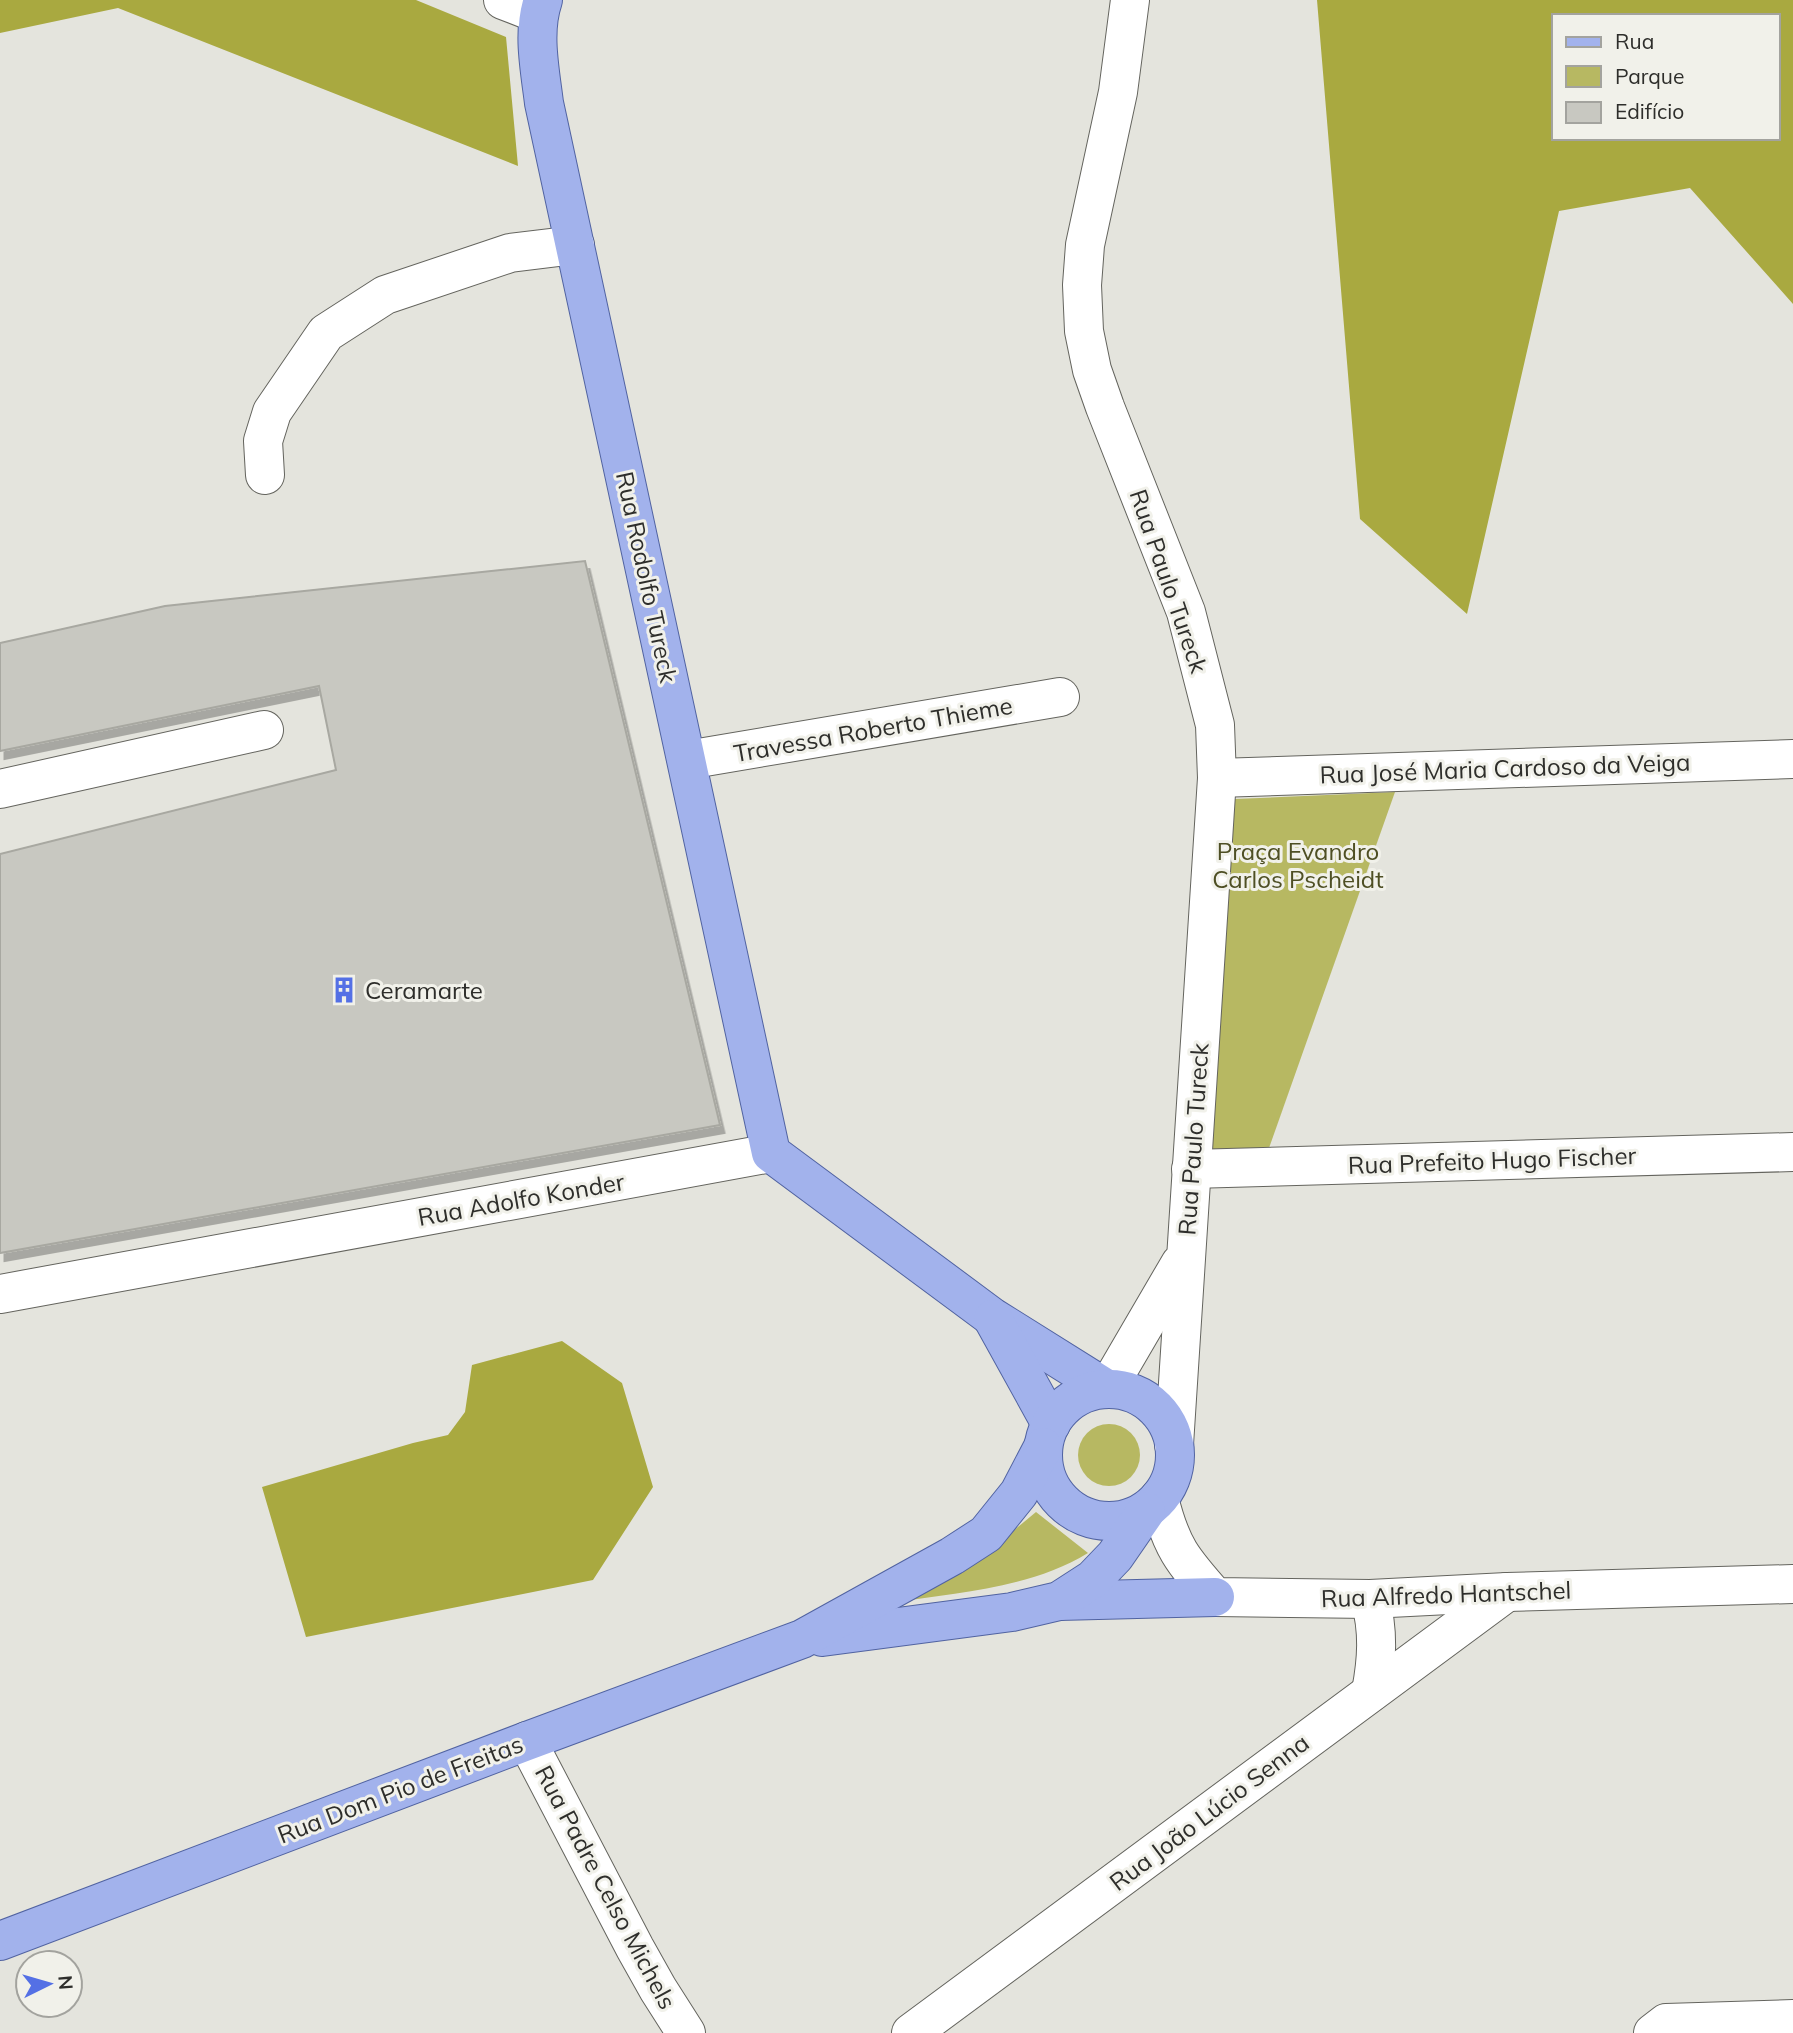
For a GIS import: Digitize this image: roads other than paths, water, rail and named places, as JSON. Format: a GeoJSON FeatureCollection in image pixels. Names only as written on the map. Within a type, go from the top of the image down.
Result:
{"type":"FeatureCollection","features":[{"type":"Feature","properties":{"kind":"main road","name":"Rua Rodolfo Tureck"},"geometry":{"type":"LineString","coordinates":[[541,7],[538,57],[544,103],[771,1153]]}},
{"type":"Feature","properties":{"kind":"main road"},"geometry":{"type":"LineString","coordinates":[[771,1153],[992,1317],[1107,1389]]}},
{"type":"Feature","properties":{"kind":"main road"},"geometry":{"type":"LineString","coordinates":[[992,1317],[1047,1435]]}},
{"type":"Feature","properties":{"kind":"main road"},"geometry":{"type":"LineString","coordinates":[[1107,1389],[1126,1392],[1143,1399],[1158,1410],[1174,1445],[1169,1482],[1152,1504],[1126,1520],[1105,1522],[1084,1517],[1065,1506],[1052,1489],[1044,1469],[1047,1435],[1065,1405],[1085,1393],[1107,1389]]}},
{"type":"Feature","properties":{"kind":"main road","name":"Rua Dom Pio de Freitas"},"geometry":{"type":"LineString","coordinates":[[0,1941],[802,1639],[952,1556],[986,1534],[1019,1493],[1047,1435]]}},
{"type":"Feature","properties":{"kind":"main road","name":"Rua Dom Pio de Freitas"},"geometry":{"type":"LineString","coordinates":[[802,1639],[999,1614],[1059,1601],[1093,1579],[1115,1556],[1152,1504]]}},
{"type":"Feature","properties":{"kind":"main road"},"geometry":{"type":"LineString","coordinates":[[1059,1601],[1215,1597]]}},
{"type":"Feature","properties":{"kind":"street"},"geometry":{"type":"LineString","coordinates":[[503,0],[541,7]]}},
{"type":"Feature","properties":{"kind":"street","name":"Rua Paulo Tureck"},"geometry":{"type":"LineString","coordinates":[[1130,0],[1118,92],[1085,245],[1082,285],[1084,331],[1092,370],[1105,407],[1186,612],[1215,725],[1217,778],[1174,1445]]}},
{"type":"Feature","properties":{"kind":"street"},"geometry":{"type":"LineString","coordinates":[[265,475],[263,440],[272,412],[326,333],[385,295],[510,253],[575,245]]}},
{"type":"Feature","properties":{"kind":"street","name":"Travessa Roberto Thieme"},"geometry":{"type":"LineString","coordinates":[[687,760],[1060,697]]}},
{"type":"Feature","properties":{"kind":"street"},"geometry":{"type":"LineString","coordinates":[[0,789],[264,730]]}},
{"type":"Feature","properties":{"kind":"street","name":"Rua José Maria Cardoso da Veiga"},"geometry":{"type":"LineString","coordinates":[[1217,778],[1793,759]]}},
{"type":"Feature","properties":{"kind":"street","name":"Rua Prefeito Hugo Fischer"},"geometry":{"type":"LineString","coordinates":[[1191,1169],[1793,1152]]}},
{"type":"Feature","properties":{"kind":"street","name":"Rua Adolfo Konder"},"geometry":{"type":"LineString","coordinates":[[0,1294],[771,1153]]}},
{"type":"Feature","properties":{"kind":"street","name":"Rua Paulo Tureck"},"geometry":{"type":"LineString","coordinates":[[1107,1389],[1185,1256]]}},
{"type":"Feature","properties":{"kind":"street"},"geometry":{"type":"LineString","coordinates":[[1152,1504],[1181,1558],[1215,1597]]}},
{"type":"Feature","properties":{"kind":"street","name":"Rua Alfredo Hantschel"},"geometry":{"type":"LineString","coordinates":[[1215,1597],[1370,1599],[1507,1592],[1793,1584]]}},
{"type":"Feature","properties":{"kind":"street","name":"Rua João Lúcio Senna"},"geometry":{"type":"LineString","coordinates":[[911,2033],[1507,1592]]}},
{"type":"Feature","properties":{"kind":"street"},"geometry":{"type":"LineString","coordinates":[[1370,1599],[1377,1659],[1371,1692]]}},
{"type":"Feature","properties":{"kind":"street","name":"Rua Padre Celso Michels"},"geometry":{"type":"LineString","coordinates":[[527,1741],[641,1958],[686,2033]]}},
{"type":"Feature","properties":{"kind":"street"},"geometry":{"type":"LineString","coordinates":[[1653,2033],[1666,2023],[1793,2019]]}},
{"type":"Feature","properties":{"kind":"place","name":"Ceramarte"},"geometry":{"type":"Point","coordinates":[344,990]}},
{"type":"Feature","properties":{"kind":"park label","name":"Praça Evandro Carlos Pscheidt"},"geometry":{"type":"Point","coordinates":[1298,865]}}]}
